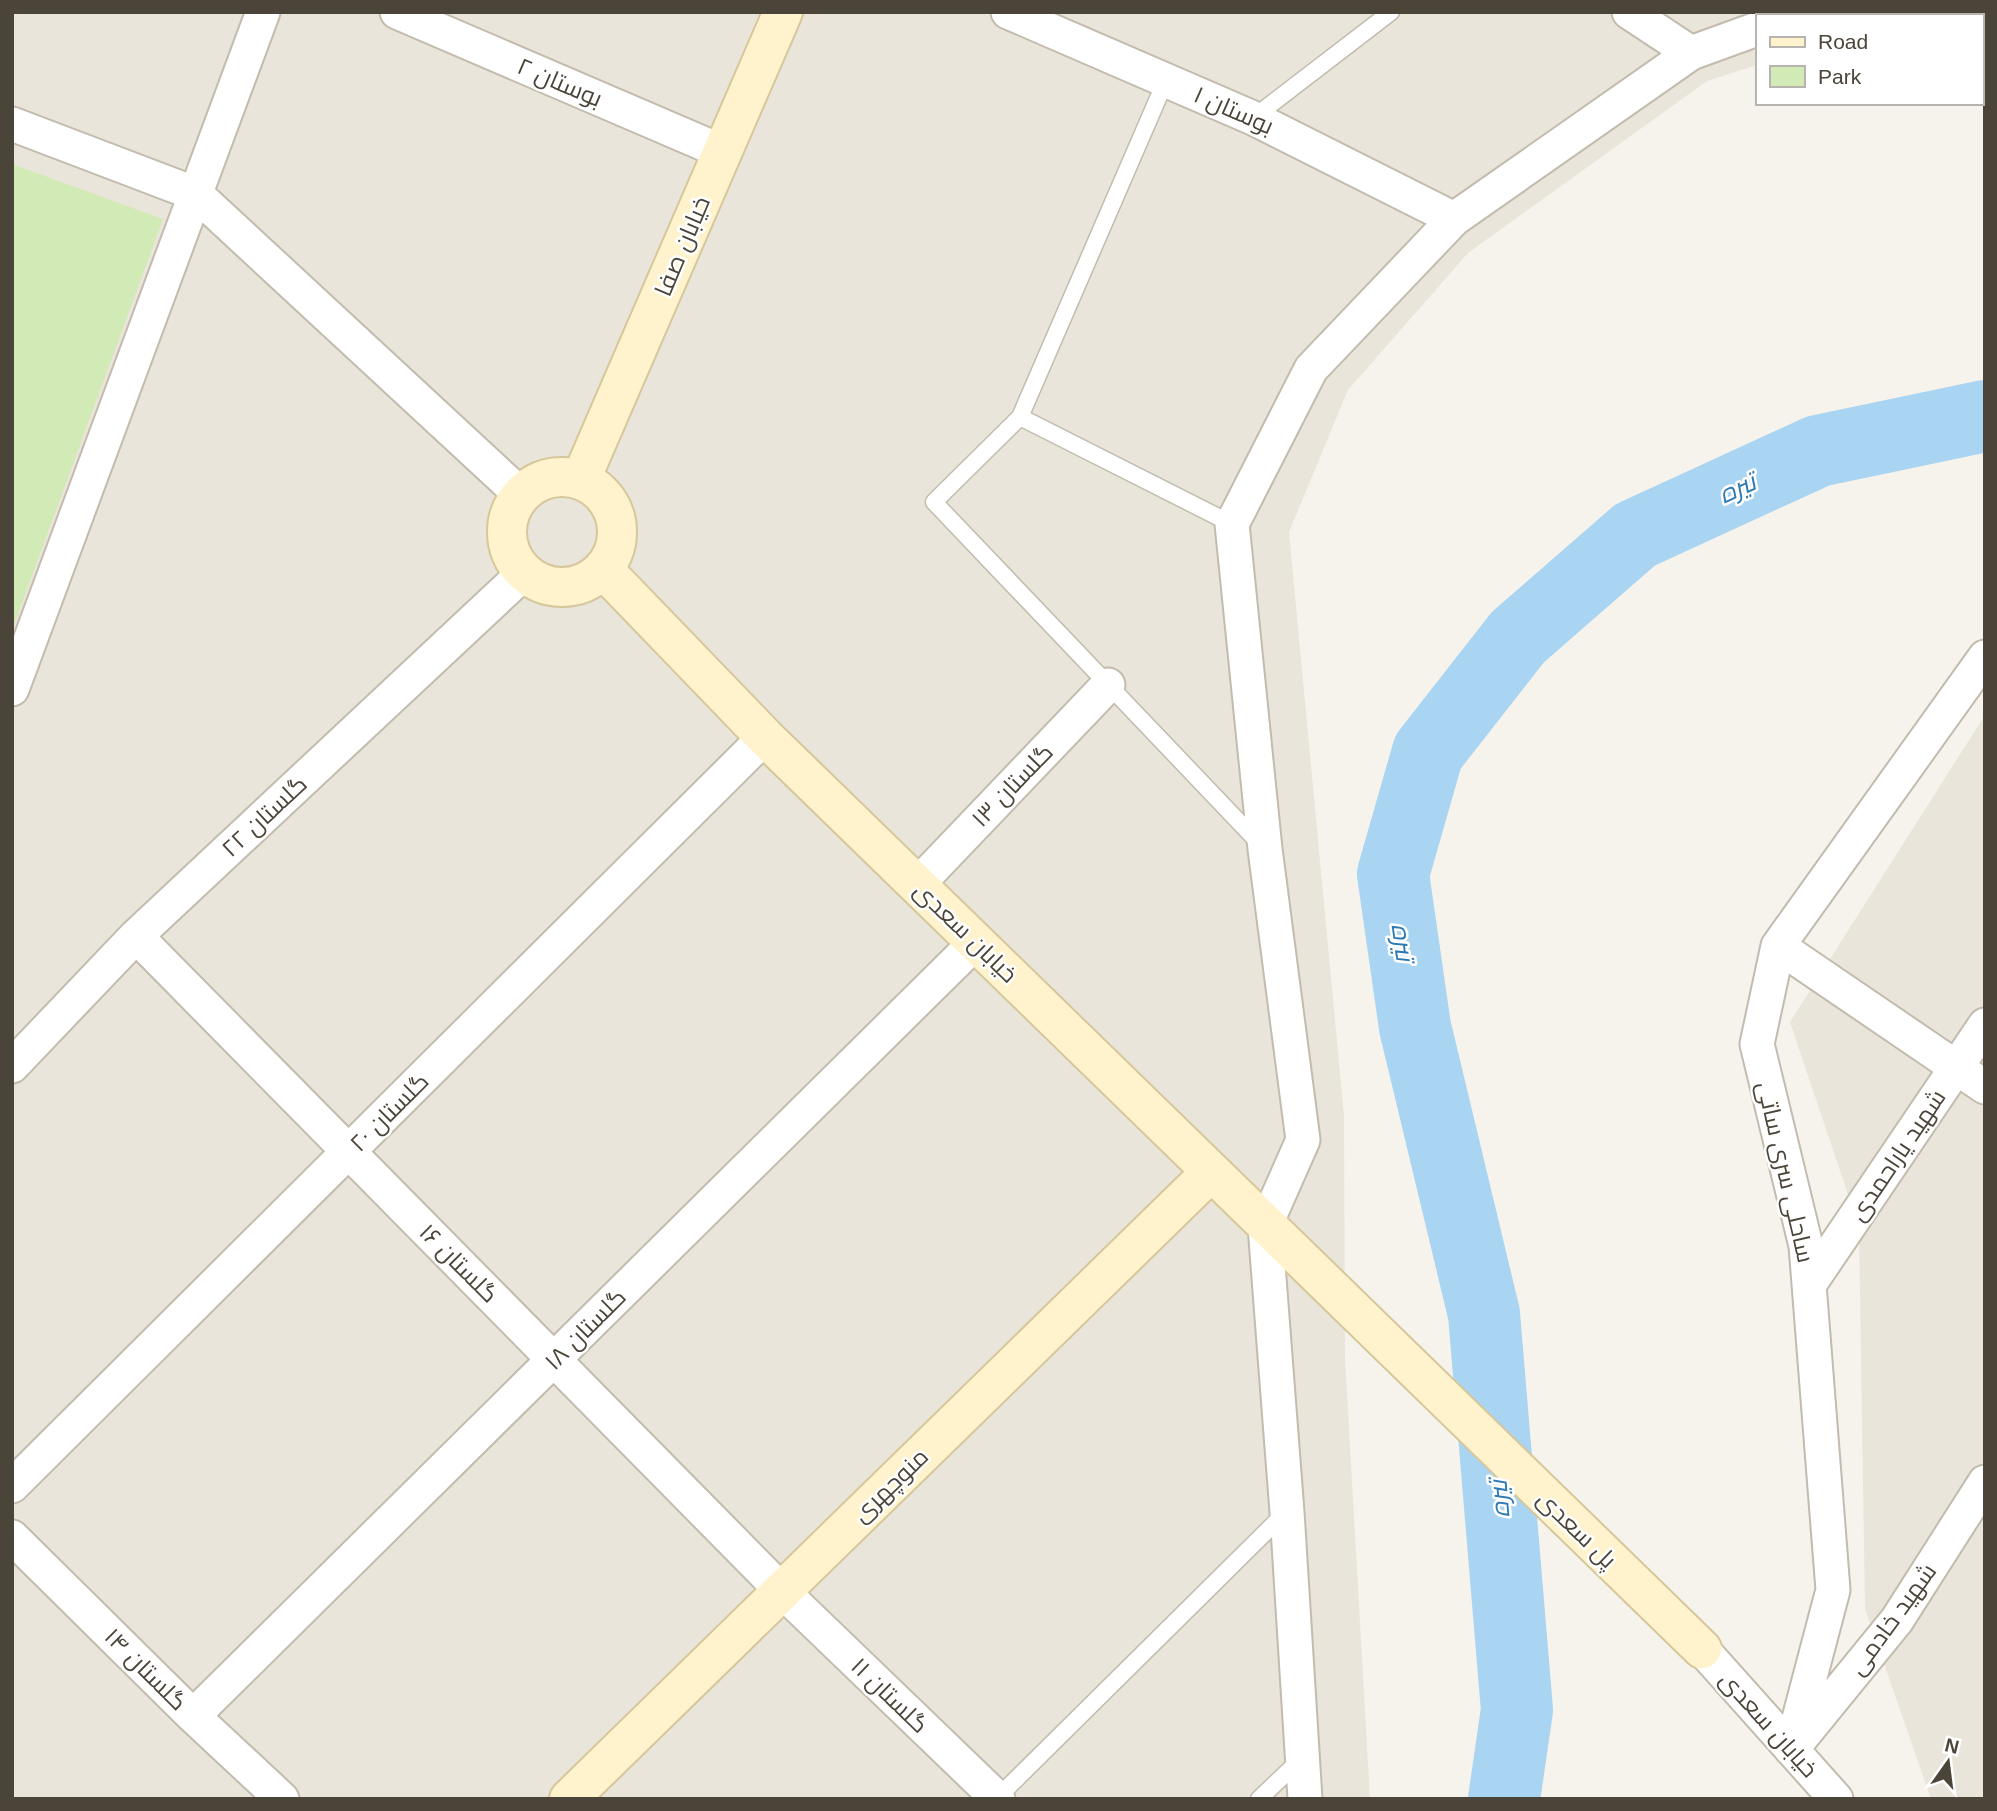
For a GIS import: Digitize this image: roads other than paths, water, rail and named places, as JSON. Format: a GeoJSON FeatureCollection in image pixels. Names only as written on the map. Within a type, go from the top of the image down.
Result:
{"type":"FeatureCollection","features":[{"type":"Feature","properties":{"kind":"street"},"geometry":{"type":"LineString","coordinates":[[12,689],[264,12]]}},
{"type":"Feature","properties":{"kind":"street","name":"بوستان ۲"},"geometry":{"type":"LineString","coordinates":[[397,12],[723,152]]}},
{"type":"Feature","properties":{"kind":"street","name":"خیابان صفا"},"geometry":{"type":"LineString","coordinates":[[581,479],[783,12]]}},
{"type":"Feature","properties":{"kind":"street","name":"بوستان ۱"},"geometry":{"type":"LineString","coordinates":[[1008,12],[1254,118],[1454,219]]}},
{"type":"Feature","properties":{"kind":"street"},"geometry":{"type":"LineString","coordinates":[[1629,12],[1691,53]]}},
{"type":"Feature","properties":{"kind":"street"},"geometry":{"type":"LineString","coordinates":[[1305,1799],[1265,1226],[1303,1140],[1265,849],[1232,524],[1311,369],[1454,219],[1691,53],[1756,29]]}},
{"type":"Feature","properties":{"kind":"street"},"geometry":{"type":"LineString","coordinates":[[12,124],[196,194],[520,494]]}},
{"type":"Feature","properties":{"kind":"street"},"geometry":{"type":"LineString","coordinates":[[559,476],[581,479],[599,490],[613,508],[618,529],[615,551],[603,569],[586,582],[565,588],[543,584],[524,573],[511,555],[506,534],[509,513],[520,494],[538,481],[559,476]]}},
{"type":"Feature","properties":{"kind":"street","name":"خیابان سعدی"},"geometry":{"type":"LineString","coordinates":[[603,569],[765,737],[1332,1292]]}},
{"type":"Feature","properties":{"kind":"street","name":"گلستان ۲۲"},"geometry":{"type":"LineString","coordinates":[[12,1066],[136,936],[524,573]]}},
{"type":"Feature","properties":{"kind":"street","name":"ساحلی سری ساتی"},"geometry":{"type":"LineString","coordinates":[[1791,1749],[1833,1590],[1807,1246],[1757,1044],[1778,946],[1985,657]]}},
{"type":"Feature","properties":{"kind":"street","name":"گلستان ۱۳"},"geometry":{"type":"LineString","coordinates":[[917,885],[1108,685]]}},
{"type":"Feature","properties":{"kind":"street","name":"گلستان ۲۰"},"geometry":{"type":"LineString","coordinates":[[12,1486],[765,737]]}},
{"type":"Feature","properties":{"kind":"street","name":"گلستان ۱۶"},"geometry":{"type":"LineString","coordinates":[[136,936],[782,1591]]}},
{"type":"Feature","properties":{"kind":"street","name":"گلستان ۱۸"},"geometry":{"type":"LineString","coordinates":[[193,1716],[976,942]]}},
{"type":"Feature","properties":{"kind":"street"},"geometry":{"type":"LineString","coordinates":[[1778,946],[1985,1087]]}},
{"type":"Feature","properties":{"kind":"street","name":"شهید یاراحمدی"},"geometry":{"type":"LineString","coordinates":[[1809,1285],[1985,1025]]}},
{"type":"Feature","properties":{"kind":"street","name":"منوچهری"},"geometry":{"type":"LineString","coordinates":[[569,1799],[1211,1172]]}},
{"type":"Feature","properties":{"kind":"street","name":"پل سعدی"},"geometry":{"type":"LineString","coordinates":[[1332,1292],[1702,1650]]}},
{"type":"Feature","properties":{"kind":"street","name":"شهید خادمی"},"geometry":{"type":"LineString","coordinates":[[1791,1749],[1897,1620],[1985,1482]]}},
{"type":"Feature","properties":{"kind":"street","name":"گلستان ۱۴"},"geometry":{"type":"LineString","coordinates":[[12,1537],[193,1716],[282,1799]]}},
{"type":"Feature","properties":{"kind":"street","name":"گلستان ۱۱"},"geometry":{"type":"LineString","coordinates":[[782,1591],[997,1798]]}},
{"type":"Feature","properties":{"kind":"street","name":"خیابان سعدی"},"geometry":{"type":"LineString","coordinates":[[1702,1650],[1836,1799]]}},
{"type":"Feature","properties":{"kind":"lane"},"geometry":{"type":"LineString","coordinates":[[1254,118],[1391,12]]}},
{"type":"Feature","properties":{"kind":"lane"},"geometry":{"type":"LineString","coordinates":[[1166,80],[1020,417],[934,502],[1265,849]]}},
{"type":"Feature","properties":{"kind":"lane"},"geometry":{"type":"LineString","coordinates":[[1020,417],[1232,524]]}},
{"type":"Feature","properties":{"kind":"lane"},"geometry":{"type":"LineString","coordinates":[[997,1798],[1287,1512]]}},
{"type":"Feature","properties":{"kind":"lane"},"geometry":{"type":"LineString","coordinates":[[1259,1799],[1301,1759]]}},
{"type":"Feature","properties":{"kind":"waterway","name":"تيره"},"geometry":{"type":"LineString","coordinates":[[1504,1799],[1517,1710],[1484,1314],[1415,1027],[1393,874],[1428,752],[1518,637],[1635,535],[1818,451],[1985,416]]}}]}
